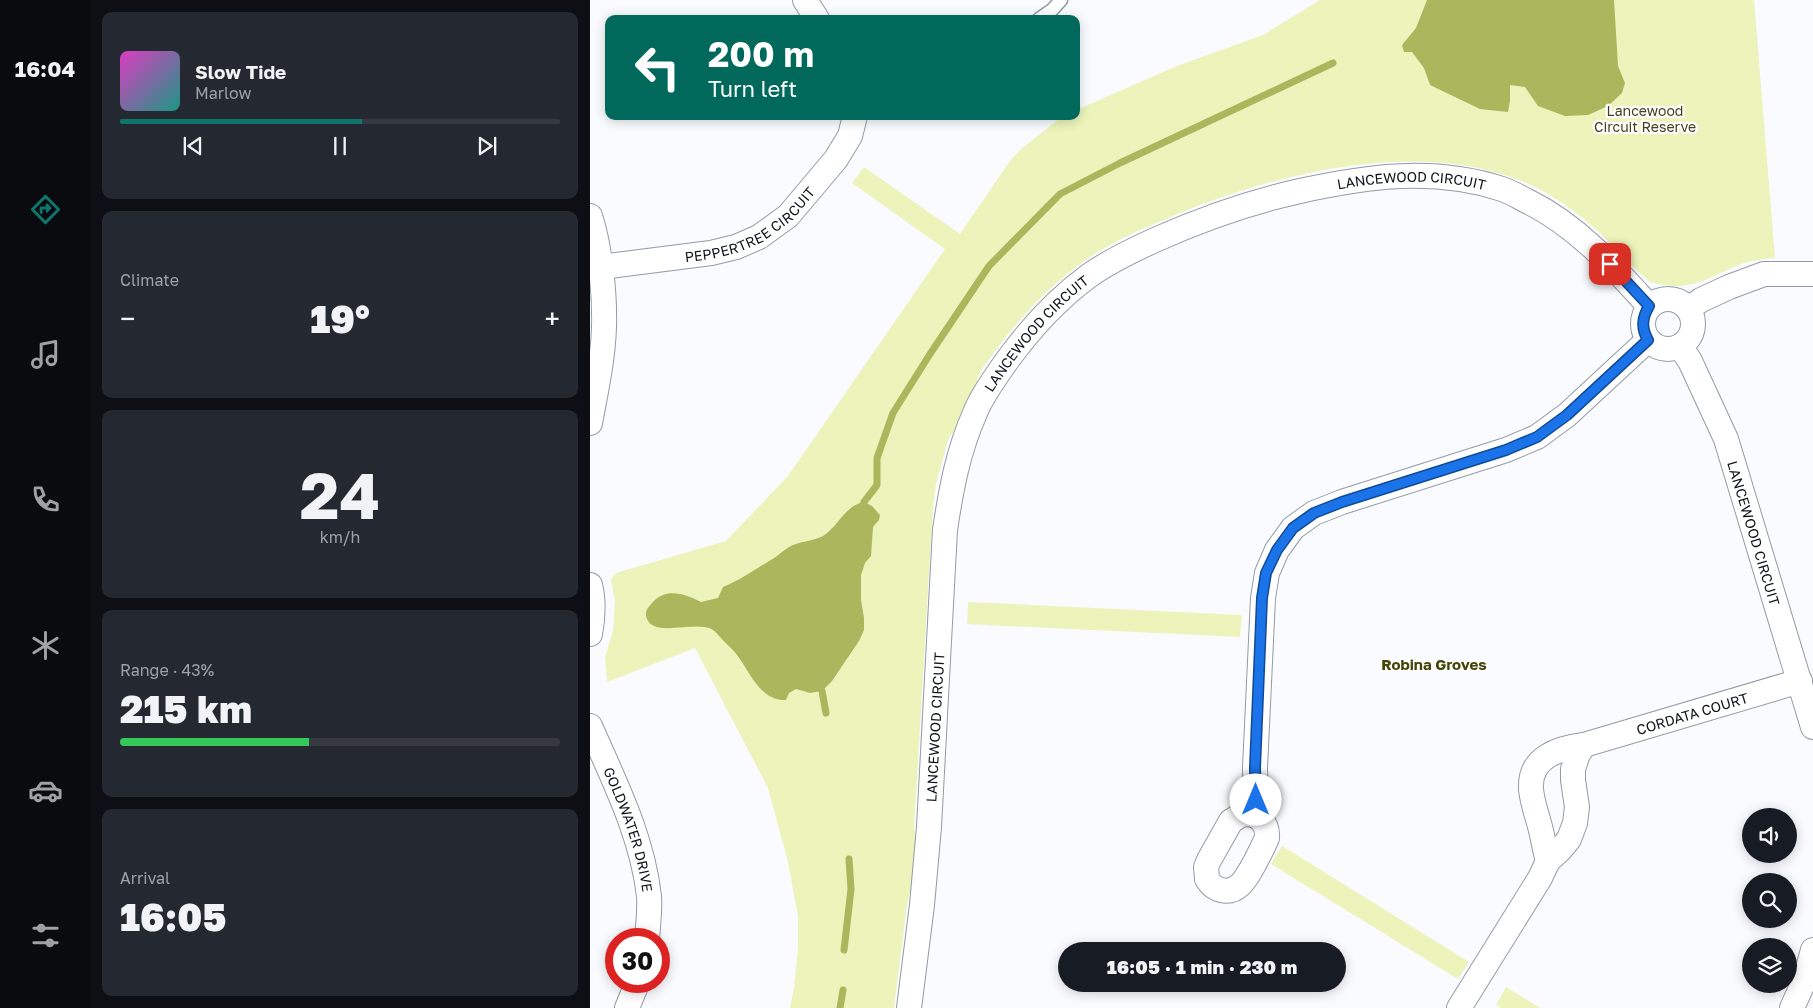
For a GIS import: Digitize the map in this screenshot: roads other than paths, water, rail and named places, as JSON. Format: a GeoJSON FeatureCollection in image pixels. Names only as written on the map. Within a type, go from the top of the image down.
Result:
{"type":"FeatureCollection","features":[{"type":"Feature","properties":{"kind":"street"},"geometry":{"type":"LineString","coordinates":[[805,0],[814,15]]}},
{"type":"Feature","properties":{"kind":"street","name":"PEPPERTREE CIRCUIT"},"geometry":{"type":"LineString","coordinates":[[601,267],[711,253],[736,248],[759,237],[788,216],[836,159],[850,136],[853,120]]}},
{"type":"Feature","properties":{"kind":"street","name":"LANCEWOOD CIRCUIT"},"geometry":{"type":"LineString","coordinates":[[909,1008],[922,905],[928,836],[945,530],[951,488],[962,446],[976,411],[994,379],[1020,343],[1055,304],[1090,275],[1129,252],[1231,210],[1282,195],[1336,184],[1387,176],[1427,175],[1468,180],[1504,189],[1565,222],[1598,251],[1649,306]]}},
{"type":"Feature","properties":{"kind":"street"},"geometry":{"type":"LineString","coordinates":[[590,216],[601,267],[604,327],[590,422]]}},
{"type":"Feature","properties":{"kind":"street"},"geometry":{"type":"LineString","coordinates":[[1688,309],[1729,287],[1764,274],[1813,274]]}},
{"type":"Feature","properties":{"kind":"street"},"geometry":{"type":"LineString","coordinates":[[1670,299],[1678,301],[1688,309],[1692,317],[1693,327],[1685,342],[1671,349],[1661,348],[1648,340],[1642,324],[1649,306],[1657,301],[1670,299]]}},
{"type":"Feature","properties":{"kind":"street"},"geometry":{"type":"LineString","coordinates":[[1256,815],[1255,768],[1262,598],[1266,573],[1277,550],[1293,528],[1314,513],[1342,502],[1506,450],[1537,437],[1567,415],[1648,340]]}},
{"type":"Feature","properties":{"kind":"street","name":"LANCEWOOD CIRCUIT"},"geometry":{"type":"LineString","coordinates":[[1680,346],[1690,361],[1726,439],[1813,727]]}},
{"type":"Feature","properties":{"kind":"street"},"geometry":{"type":"LineString","coordinates":[[590,585],[593,616],[590,634]]}},
{"type":"Feature","properties":{"kind":"street","name":"CORDATA COURT"},"geometry":{"type":"LineString","coordinates":[[1548,861],[1531,788],[1534,772],[1542,760],[1553,752],[1565,747],[1584,745],[1800,681]]}},
{"type":"Feature","properties":{"kind":"street","name":"GOLDWATER DRIVE"},"geometry":{"type":"LineString","coordinates":[[590,726],[626,806],[641,850],[649,898],[648,928]]}},
{"type":"Feature","properties":{"kind":"street"},"geometry":{"type":"LineString","coordinates":[[1459,1008],[1540,878],[1548,861],[1569,839],[1576,823],[1577,807],[1573,769],[1578,754],[1584,745]]}},
{"type":"Feature","properties":{"kind":"street"},"geometry":{"type":"LineString","coordinates":[[1792,1008],[1805,979],[1813,950]]}},
{"type":"Feature","properties":{"kind":"street"},"geometry":{"type":"LineString","coordinates":[[627,1008],[633,993]]}},
{"type":"Feature","properties":{"kind":"lane"},"geometry":{"type":"LineString","coordinates":[[1045,15],[1062,0]]}},
{"type":"Feature","properties":{"kind":"waterway"},"geometry":{"type":"LineString","coordinates":[[864,502],[877,485],[877,458],[893,413],[930,354],[989,266],[1060,194],[1120,163],[1333,63]]}},
{"type":"Feature","properties":{"kind":"waterway"},"geometry":{"type":"LineString","coordinates":[[822,691],[826,713]]}},
{"type":"Feature","properties":{"kind":"waterway"},"geometry":{"type":"LineString","coordinates":[[844,950],[851,889],[849,859]]}},
{"type":"Feature","properties":{"kind":"waterway"},"geometry":{"type":"LineString","coordinates":[[840,1008],[843,990]]}},
{"type":"Feature","properties":{"kind":"district","name":"Robina Groves"},"geometry":{"type":"Point","coordinates":[1434,664]}},
{"type":"Feature","properties":{"kind":"park label","name":"Lancewood Circuit Reserve"},"geometry":{"type":"Point","coordinates":[1645,118]}}]}
